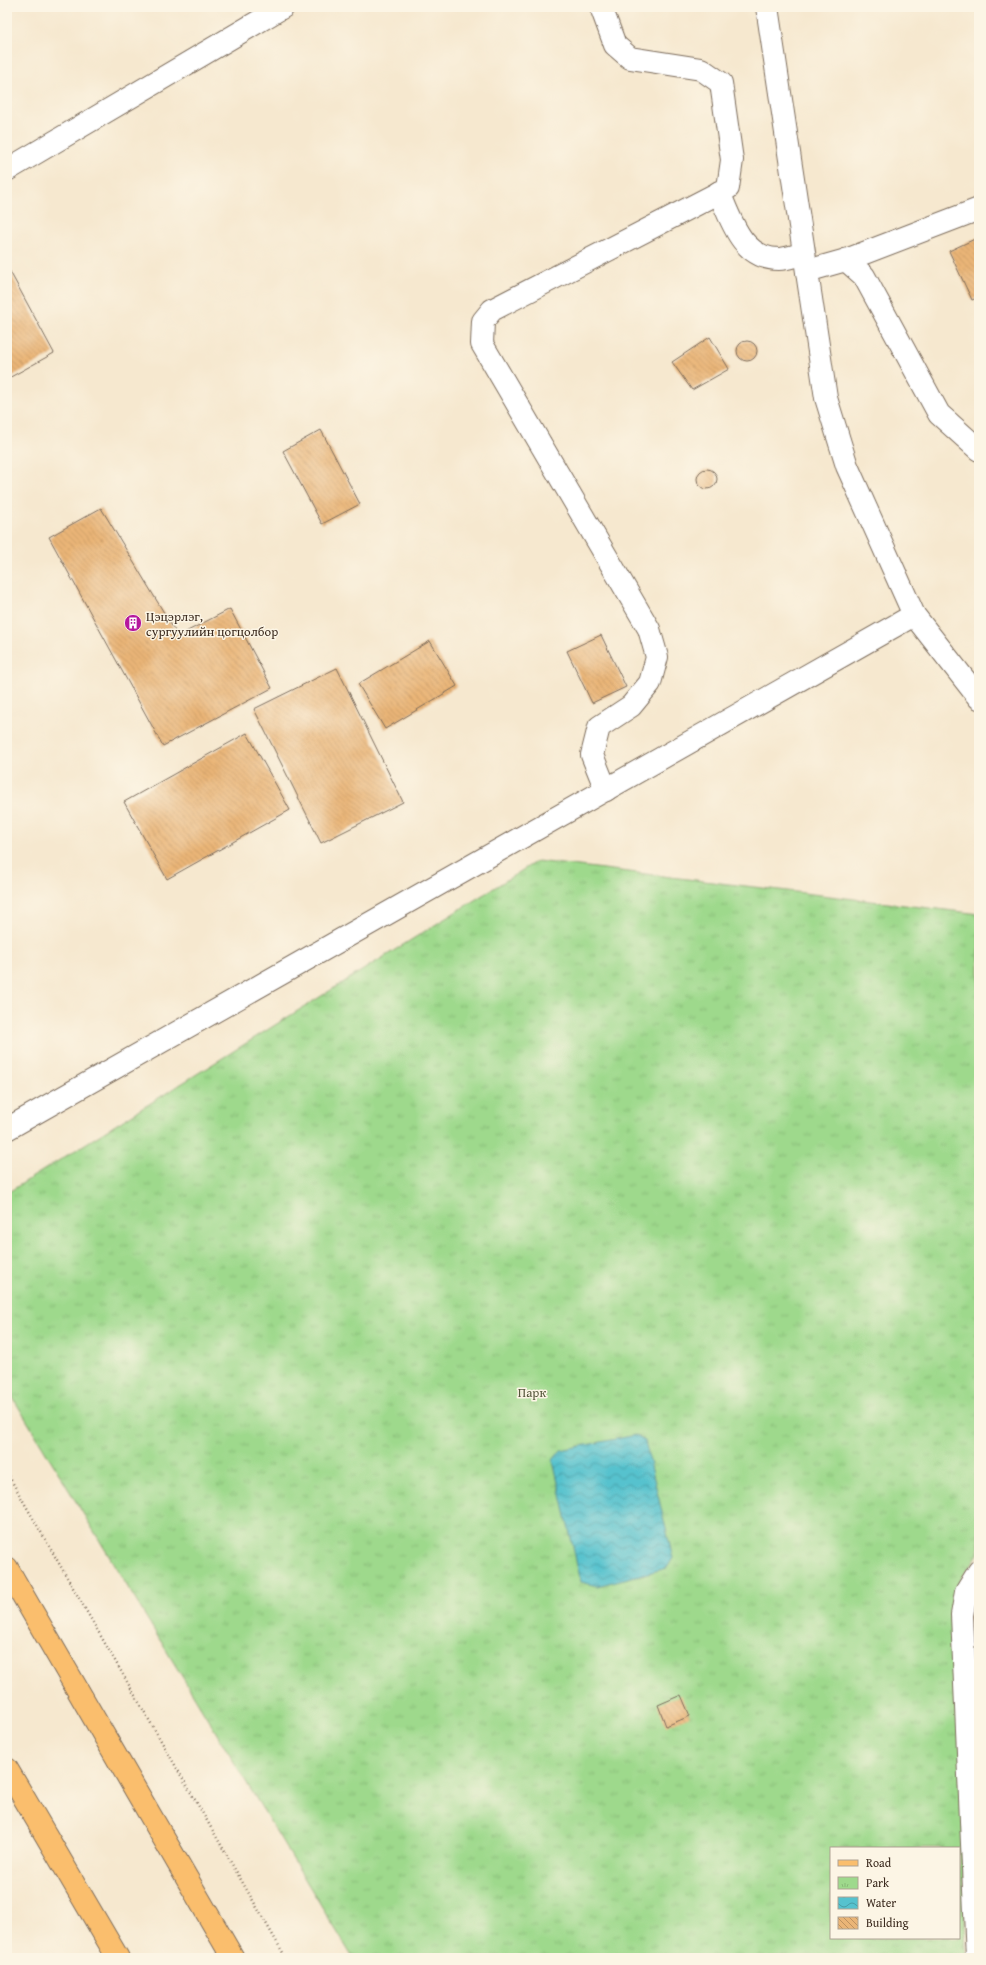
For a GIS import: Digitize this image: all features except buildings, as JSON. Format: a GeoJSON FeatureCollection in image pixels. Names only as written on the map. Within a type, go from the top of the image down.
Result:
{"type":"FeatureCollection","features":[{"type":"Feature","properties":{"kind":"main road"},"geometry":{"type":"LineString","coordinates":[[7,1568],[233,1958]]}},
{"type":"Feature","properties":{"kind":"main road"},"geometry":{"type":"LineString","coordinates":[[7,1768],[118,1958]]}},
{"type":"Feature","properties":{"kind":"street"},"geometry":{"type":"LineString","coordinates":[[7,170],[283,7]]}},
{"type":"Feature","properties":{"kind":"street"},"geometry":{"type":"LineString","coordinates":[[602,7],[615,45],[630,58],[701,69],[721,83],[732,160],[728,188],[492,310],[483,321],[482,344],[649,629],[657,657],[650,683],[631,706],[599,727],[592,755],[606,790]]}},
{"type":"Feature","properties":{"kind":"street"},"geometry":{"type":"LineString","coordinates":[[766,7],[826,398],[847,466],[914,616],[979,698]]}},
{"type":"Feature","properties":{"kind":"street"},"geometry":{"type":"LineString","coordinates":[[719,192],[733,226],[742,242],[761,256],[805,262],[846,260],[979,210]]}},
{"type":"Feature","properties":{"kind":"street"},"geometry":{"type":"LineString","coordinates":[[846,260],[864,276],[939,414],[979,450]]}},
{"type":"Feature","properties":{"kind":"street"},"geometry":{"type":"LineString","coordinates":[[7,1129],[914,616]]}},
{"type":"Feature","properties":{"kind":"street"},"geometry":{"type":"LineString","coordinates":[[977,1958],[977,1916],[962,1615],[966,1592],[979,1571]]}},
{"type":"Feature","properties":{"kind":"path"},"geometry":{"type":"LineString","coordinates":[[7,1473],[286,1958]]}},
{"type":"Feature","properties":{"kind":"green space","name":"Парк"},"geometry":{"type":"Polygon","coordinates":[[[537,861],[979,914],[979,1553],[958,1584],[966,1958],[353,1958],[7,1388],[7,1193],[537,861]]]}},
{"type":"Feature","properties":{"kind":"water"},"geometry":{"type":"Polygon","coordinates":[[[636,1435],[645,1441],[673,1558],[667,1568],[597,1586],[581,1582],[553,1460],[561,1450],[636,1435]]]}},
{"type":"Feature","properties":{"kind":"place","name":"Цэцэрлэг, сургуулийн цогцолбор"},"geometry":{"type":"Point","coordinates":[133,623]}}]}
